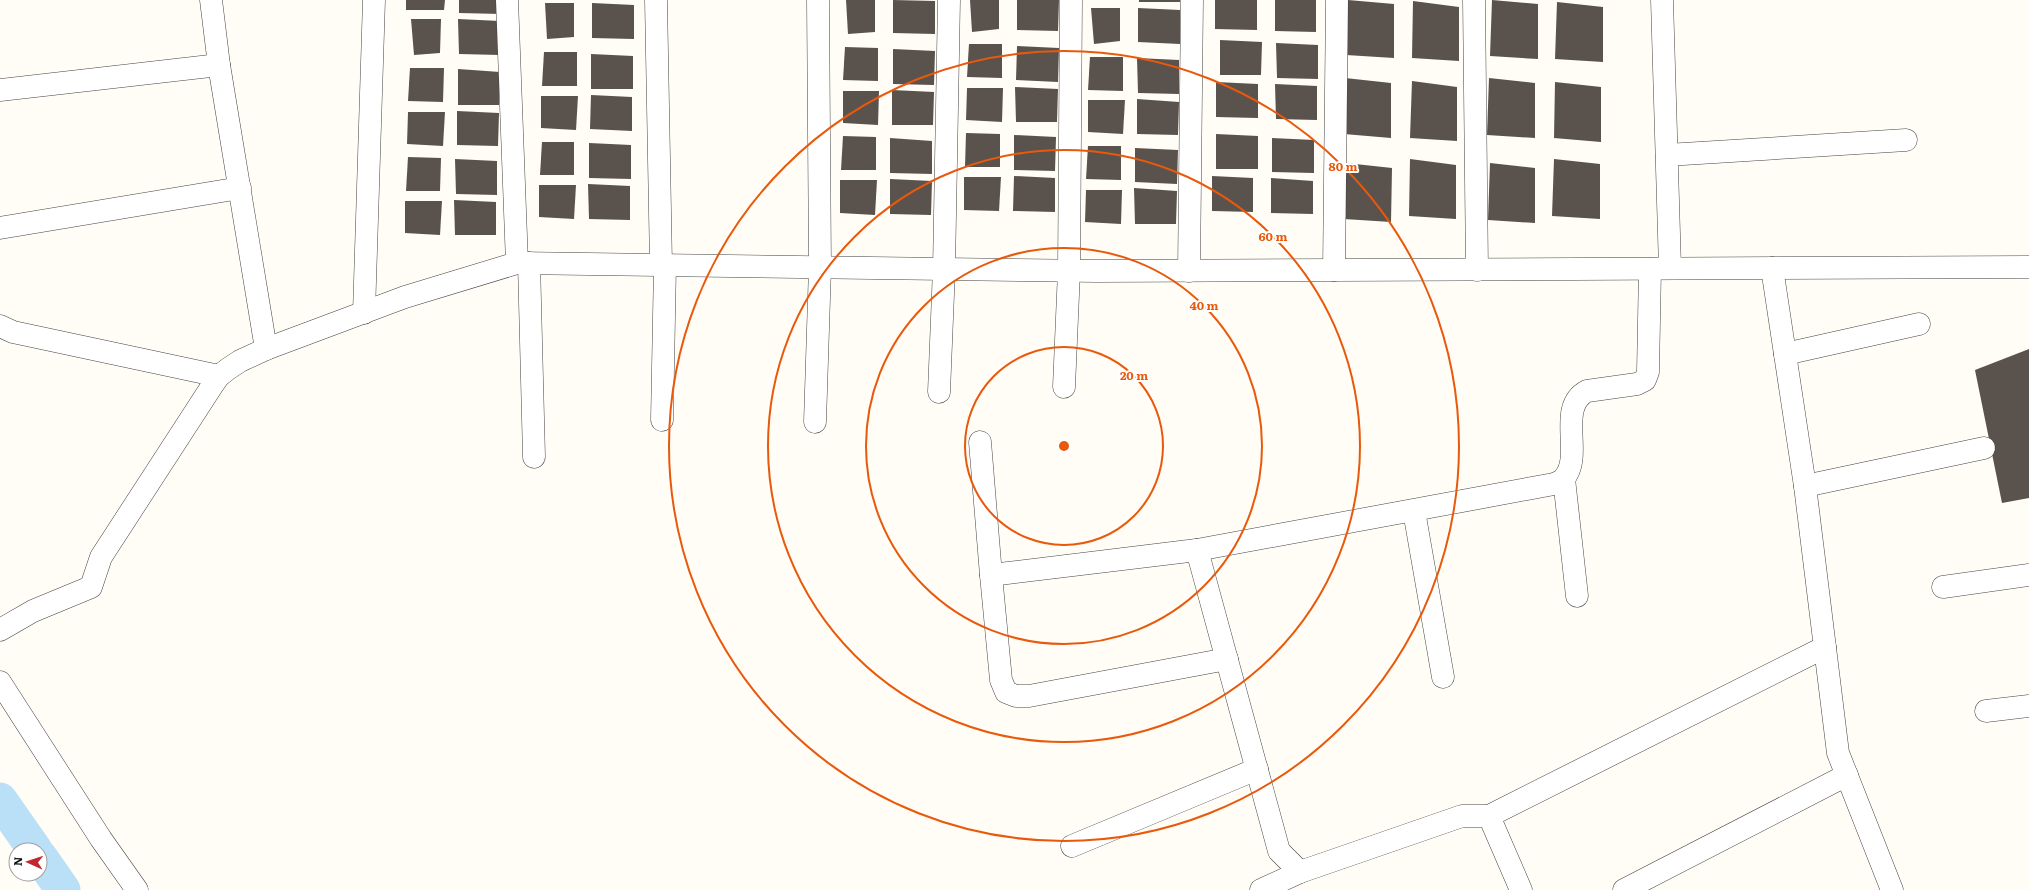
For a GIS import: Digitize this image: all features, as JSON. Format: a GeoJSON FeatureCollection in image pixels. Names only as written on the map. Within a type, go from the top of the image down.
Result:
{"type":"FeatureCollection","features":[{"type":"Feature","properties":{"kind":"street"},"geometry":{"type":"LineString","coordinates":[[211,0],[219,65],[266,349]]}},
{"type":"Feature","properties":{"kind":"street"},"geometry":{"type":"LineString","coordinates":[[364,313],[374,0]]}},
{"type":"Feature","properties":{"kind":"street"},"geometry":{"type":"LineString","coordinates":[[508,0],[534,457]]}},
{"type":"Feature","properties":{"kind":"street"},"geometry":{"type":"LineString","coordinates":[[656,0],[663,265],[662,420]]}},
{"type":"Feature","properties":{"kind":"street"},"geometry":{"type":"LineString","coordinates":[[815,422],[820,267],[818,0]]}},
{"type":"Feature","properties":{"kind":"street"},"geometry":{"type":"LineString","coordinates":[[939,392],[944,269],[949,0]]}},
{"type":"Feature","properties":{"kind":"street"},"geometry":{"type":"LineString","coordinates":[[1064,387],[1069,271],[1071,0]]}},
{"type":"Feature","properties":{"kind":"street"},"geometry":{"type":"LineString","coordinates":[[1189,271],[1192,0]]}},
{"type":"Feature","properties":{"kind":"street"},"geometry":{"type":"LineString","coordinates":[[1334,270],[1337,0]]}},
{"type":"Feature","properties":{"kind":"street"},"geometry":{"type":"LineString","coordinates":[[1474,0],[1477,270]]}},
{"type":"Feature","properties":{"kind":"street"},"geometry":{"type":"LineString","coordinates":[[991,575],[1197,550],[1554,484],[1564,479],[1569,471],[1571,458],[1572,409],[1580,394],[1587,391],[1637,384],[1645,380],[1648,372],[1660,269],[1667,155],[1662,0]]}},
{"type":"Feature","properties":{"kind":"street"},"geometry":{"type":"LineString","coordinates":[[0,90],[219,65]]}},
{"type":"Feature","properties":{"kind":"street"},"geometry":{"type":"LineString","coordinates":[[1667,155],[1906,140]]}},
{"type":"Feature","properties":{"kind":"street"},"geometry":{"type":"LineString","coordinates":[[0,228],[240,188]]}},
{"type":"Feature","properties":{"kind":"street"},"geometry":{"type":"LineString","coordinates":[[0,630],[33,611],[88,589],[94,582],[101,557],[219,376],[240,361],[266,349],[405,298],[523,263],[1069,271],[2029,267]]}},
{"type":"Feature","properties":{"kind":"street"},"geometry":{"type":"LineString","coordinates":[[1772,268],[1805,486],[1838,753],[1892,890]]}},
{"type":"Feature","properties":{"kind":"street"},"geometry":{"type":"LineString","coordinates":[[1785,354],[1919,324]]}},
{"type":"Feature","properties":{"kind":"street"},"geometry":{"type":"LineString","coordinates":[[0,326],[13,332],[219,376]]}},
{"type":"Feature","properties":{"kind":"street"},"geometry":{"type":"LineString","coordinates":[[980,442],[1001,680],[1006,692],[1029,696],[1227,659]]}},
{"type":"Feature","properties":{"kind":"street"},"geometry":{"type":"LineString","coordinates":[[1805,486],[1984,448]]}},
{"type":"Feature","properties":{"kind":"street"},"geometry":{"type":"LineString","coordinates":[[1564,479],[1577,596]]}},
{"type":"Feature","properties":{"kind":"street"},"geometry":{"type":"LineString","coordinates":[[1414,511],[1443,677]]}},
{"type":"Feature","properties":{"kind":"street"},"geometry":{"type":"LineString","coordinates":[[1197,550],[1279,851],[1300,872]]}},
{"type":"Feature","properties":{"kind":"street"},"geometry":{"type":"LineString","coordinates":[[1943,587],[2029,575]]}},
{"type":"Feature","properties":{"kind":"street"},"geometry":{"type":"LineString","coordinates":[[1261,890],[1300,872],[1462,816],[1489,816],[1825,648]]}},
{"type":"Feature","properties":{"kind":"street"},"geometry":{"type":"LineString","coordinates":[[0,682],[137,890]]}},
{"type":"Feature","properties":{"kind":"street"},"geometry":{"type":"LineString","coordinates":[[1986,711],[2029,706]]}},
{"type":"Feature","properties":{"kind":"street"},"geometry":{"type":"LineString","coordinates":[[1072,846],[1257,769]]}},
{"type":"Feature","properties":{"kind":"street"},"geometry":{"type":"LineString","coordinates":[[1624,890],[1847,776]]}},
{"type":"Feature","properties":{"kind":"street"},"geometry":{"type":"LineString","coordinates":[[1489,816],[1521,890]]}},
{"type":"Feature","properties":{"kind":"building"},"geometry":{"type":"Polygon","coordinates":[[[406,0],[445,0],[444,10],[406,10],[406,0]]]}},
{"type":"Feature","properties":{"kind":"building"},"geometry":{"type":"Polygon","coordinates":[[[459,0],[501,0],[501,14],[459,13],[459,0]]]}},
{"type":"Feature","properties":{"kind":"building"},"geometry":{"type":"Polygon","coordinates":[[[846,0],[875,0],[875,32],[848,34],[846,0]]]}},
{"type":"Feature","properties":{"kind":"building"},"geometry":{"type":"Polygon","coordinates":[[[893,0],[935,1],[935,34],[893,33],[893,0]]]}},
{"type":"Feature","properties":{"kind":"building"},"geometry":{"type":"Polygon","coordinates":[[[970,0],[999,0],[999,29],[972,32],[970,0]]]}},
{"type":"Feature","properties":{"kind":"building"},"geometry":{"type":"Polygon","coordinates":[[[1017,0],[1059,0],[1058,31],[1017,30],[1017,0]]]}},
{"type":"Feature","properties":{"kind":"building"},"geometry":{"type":"Polygon","coordinates":[[[1139,0],[1180,0],[1180,2],[1139,2],[1139,0]]]}},
{"type":"Feature","properties":{"kind":"building"},"geometry":{"type":"Polygon","coordinates":[[[1215,0],[1257,0],[1257,30],[1215,29],[1215,0]]]}},
{"type":"Feature","properties":{"kind":"building"},"geometry":{"type":"Polygon","coordinates":[[[1275,0],[1316,0],[1316,32],[1275,31],[1275,0]]]}},
{"type":"Feature","properties":{"kind":"building"},"geometry":{"type":"Polygon","coordinates":[[[1348,0],[1394,4],[1394,58],[1346,55],[1348,0]]]}},
{"type":"Feature","properties":{"kind":"building"},"geometry":{"type":"Polygon","coordinates":[[[1492,0],[1538,4],[1538,59],[1490,56],[1492,0]]]}},
{"type":"Feature","properties":{"kind":"building"},"geometry":{"type":"Polygon","coordinates":[[[1413,1],[1459,7],[1459,61],[1412,58],[1413,1]]]}},
{"type":"Feature","properties":{"kind":"building"},"geometry":{"type":"Polygon","coordinates":[[[1557,2],[1603,7],[1603,62],[1555,59],[1557,2]]]}},
{"type":"Feature","properties":{"kind":"building"},"geometry":{"type":"Polygon","coordinates":[[[545,3],[574,3],[574,37],[547,39],[545,3]]]}},
{"type":"Feature","properties":{"kind":"building"},"geometry":{"type":"Polygon","coordinates":[[[592,3],[634,5],[634,39],[592,38],[592,3]]]}},
{"type":"Feature","properties":{"kind":"building"},"geometry":{"type":"Polygon","coordinates":[[[1091,8],[1120,8],[1120,41],[1094,44],[1091,8]]]}},
{"type":"Feature","properties":{"kind":"building"},"geometry":{"type":"Polygon","coordinates":[[[1138,8],[1180,10],[1180,44],[1138,42],[1138,8]]]}},
{"type":"Feature","properties":{"kind":"building"},"geometry":{"type":"Polygon","coordinates":[[[411,19],[441,19],[440,53],[414,55],[411,19]]]}},
{"type":"Feature","properties":{"kind":"building"},"geometry":{"type":"Polygon","coordinates":[[[458,19],[500,21],[500,55],[459,54],[458,19]]]}},
{"type":"Feature","properties":{"kind":"building"},"geometry":{"type":"Polygon","coordinates":[[[1220,40],[1262,42],[1261,75],[1220,75],[1220,40]]]}},
{"type":"Feature","properties":{"kind":"building"},"geometry":{"type":"Polygon","coordinates":[[[1276,43],[1318,45],[1318,79],[1277,78],[1276,43]]]}},
{"type":"Feature","properties":{"kind":"building"},"geometry":{"type":"Polygon","coordinates":[[[969,44],[1002,44],[1002,78],[967,77],[969,44]]]}},
{"type":"Feature","properties":{"kind":"building"},"geometry":{"type":"Polygon","coordinates":[[[1017,46],[1059,48],[1058,82],[1016,80],[1017,46]]]}},
{"type":"Feature","properties":{"kind":"building"},"geometry":{"type":"Polygon","coordinates":[[[845,47],[878,48],[878,81],[843,80],[845,47]]]}},
{"type":"Feature","properties":{"kind":"building"},"geometry":{"type":"Polygon","coordinates":[[[893,49],[935,51],[934,85],[893,84],[893,49]]]}},
{"type":"Feature","properties":{"kind":"building"},"geometry":{"type":"Polygon","coordinates":[[[544,52],[577,52],[577,86],[542,86],[544,52]]]}},
{"type":"Feature","properties":{"kind":"building"},"geometry":{"type":"Polygon","coordinates":[[[591,54],[633,56],[633,89],[591,89],[591,54]]]}},
{"type":"Feature","properties":{"kind":"building"},"geometry":{"type":"Polygon","coordinates":[[[1090,57],[1123,57],[1123,91],[1088,90],[1090,57]]]}},
{"type":"Feature","properties":{"kind":"building"},"geometry":{"type":"Polygon","coordinates":[[[1137,58],[1179,60],[1179,94],[1138,93],[1137,58]]]}},
{"type":"Feature","properties":{"kind":"building"},"geometry":{"type":"Polygon","coordinates":[[[410,68],[444,68],[443,102],[408,101],[410,68]]]}},
{"type":"Feature","properties":{"kind":"building"},"geometry":{"type":"Polygon","coordinates":[[[458,69],[500,72],[499,105],[458,105],[458,69]]]}},
{"type":"Feature","properties":{"kind":"building"},"geometry":{"type":"Polygon","coordinates":[[[1345,78],[1391,83],[1391,138],[1344,134],[1345,78]]]}},
{"type":"Feature","properties":{"kind":"building"},"geometry":{"type":"Polygon","coordinates":[[[1489,78],[1535,83],[1535,138],[1487,135],[1489,78]]]}},
{"type":"Feature","properties":{"kind":"building"},"geometry":{"type":"Polygon","coordinates":[[[1412,81],[1457,87],[1457,141],[1410,138],[1412,81]]]}},
{"type":"Feature","properties":{"kind":"building"},"geometry":{"type":"Polygon","coordinates":[[[1216,82],[1258,84],[1258,118],[1216,117],[1216,82]]]}},
{"type":"Feature","properties":{"kind":"building"},"geometry":{"type":"Polygon","coordinates":[[[1555,82],[1601,87],[1601,142],[1554,138],[1555,82]]]}},
{"type":"Feature","properties":{"kind":"building"},"geometry":{"type":"Polygon","coordinates":[[[1275,84],[1317,86],[1317,120],[1276,119],[1275,84]]]}},
{"type":"Feature","properties":{"kind":"building"},"geometry":{"type":"Polygon","coordinates":[[[1015,87],[1058,89],[1057,122],[1016,122],[1015,87]]]}},
{"type":"Feature","properties":{"kind":"building"},"geometry":{"type":"Polygon","coordinates":[[[967,88],[1003,88],[1002,122],[966,120],[967,88]]]}},
{"type":"Feature","properties":{"kind":"building"},"geometry":{"type":"Polygon","coordinates":[[[892,90],[934,92],[933,125],[892,125],[892,90]]]}},
{"type":"Feature","properties":{"kind":"building"},"geometry":{"type":"Polygon","coordinates":[[[843,91],[879,91],[878,125],[843,123],[843,91]]]}},
{"type":"Feature","properties":{"kind":"building"},"geometry":{"type":"Polygon","coordinates":[[[591,95],[632,97],[632,131],[590,129],[591,95]]]}},
{"type":"Feature","properties":{"kind":"building"},"geometry":{"type":"Polygon","coordinates":[[[541,96],[578,96],[576,130],[541,128],[541,96]]]}},
{"type":"Feature","properties":{"kind":"building"},"geometry":{"type":"Polygon","coordinates":[[[1137,99],[1179,102],[1178,135],[1137,134],[1137,99]]]}},
{"type":"Feature","properties":{"kind":"building"},"geometry":{"type":"Polygon","coordinates":[[[1088,100],[1125,100],[1123,134],[1088,132],[1088,100]]]}},
{"type":"Feature","properties":{"kind":"building"},"geometry":{"type":"Polygon","coordinates":[[[457,111],[499,113],[498,146],[457,145],[457,111]]]}},
{"type":"Feature","properties":{"kind":"building"},"geometry":{"type":"Polygon","coordinates":[[[408,112],[445,112],[443,146],[407,144],[408,112]]]}},
{"type":"Feature","properties":{"kind":"building"},"geometry":{"type":"Polygon","coordinates":[[[966,133],[1000,134],[1000,167],[965,167],[966,133]]]}},
{"type":"Feature","properties":{"kind":"building"},"geometry":{"type":"Polygon","coordinates":[[[1216,134],[1258,136],[1258,169],[1216,169],[1216,134]]]}},
{"type":"Feature","properties":{"kind":"building"},"geometry":{"type":"Polygon","coordinates":[[[1014,135],[1056,137],[1055,171],[1014,170],[1014,135]]]}},
{"type":"Feature","properties":{"kind":"building"},"geometry":{"type":"Polygon","coordinates":[[[843,136],[876,137],[876,170],[841,170],[843,136]]]}},
{"type":"Feature","properties":{"kind":"building"},"geometry":{"type":"Polygon","coordinates":[[[890,138],[932,141],[932,174],[890,173],[890,138]]]}},
{"type":"Feature","properties":{"kind":"building"},"geometry":{"type":"Polygon","coordinates":[[[1272,138],[1314,140],[1314,173],[1272,172],[1272,138]]]}},
{"type":"Feature","properties":{"kind":"building"},"geometry":{"type":"Polygon","coordinates":[[[542,142],[574,142],[574,175],[540,175],[542,142]]]}},
{"type":"Feature","properties":{"kind":"building"},"geometry":{"type":"Polygon","coordinates":[[[589,143],[631,145],[631,179],[589,178],[589,143]]]}},
{"type":"Feature","properties":{"kind":"building"},"geometry":{"type":"Polygon","coordinates":[[[1088,146],[1121,146],[1121,180],[1086,179],[1088,146]]]}},
{"type":"Feature","properties":{"kind":"building"},"geometry":{"type":"Polygon","coordinates":[[[1135,148],[1178,150],[1177,184],[1135,182],[1135,148]]]}},
{"type":"Feature","properties":{"kind":"building"},"geometry":{"type":"Polygon","coordinates":[[[408,157],[441,158],[440,191],[406,191],[408,157]]]}},
{"type":"Feature","properties":{"kind":"building"},"geometry":{"type":"Polygon","coordinates":[[[455,159],[497,161],[497,195],[456,194],[455,159]]]}},
{"type":"Feature","properties":{"kind":"building"},"geometry":{"type":"Polygon","coordinates":[[[1410,159],[1456,165],[1456,219],[1409,216],[1410,159]]]}},
{"type":"Feature","properties":{"kind":"building"},"geometry":{"type":"Polygon","coordinates":[[[1554,159],[1600,164],[1600,219],[1552,216],[1554,159]]]}},
{"type":"Feature","properties":{"kind":"building"},"geometry":{"type":"Polygon","coordinates":[[[1346,163],[1392,168],[1391,222],[1344,219],[1346,163]]]}},
{"type":"Feature","properties":{"kind":"building"},"geometry":{"type":"Polygon","coordinates":[[[1490,163],[1535,168],[1535,223],[1488,220],[1490,163]]]}},
{"type":"Feature","properties":{"kind":"building"},"geometry":{"type":"Polygon","coordinates":[[[1014,176],[1055,178],[1055,212],[1013,211],[1014,176]]]}},
{"type":"Feature","properties":{"kind":"building"},"geometry":{"type":"Polygon","coordinates":[[[1212,176],[1253,178],[1253,212],[1212,211],[1212,176]]]}},
{"type":"Feature","properties":{"kind":"building"},"geometry":{"type":"Polygon","coordinates":[[[964,177],[1001,177],[999,211],[964,210],[964,177]]]}},
{"type":"Feature","properties":{"kind":"building"},"geometry":{"type":"Polygon","coordinates":[[[1271,178],[1313,181],[1313,214],[1271,213],[1271,178]]]}},
{"type":"Feature","properties":{"kind":"building"},"geometry":{"type":"Polygon","coordinates":[[[890,179],[932,181],[931,215],[890,214],[890,179]]]}},
{"type":"Feature","properties":{"kind":"building"},"geometry":{"type":"Polygon","coordinates":[[[840,180],[877,180],[875,215],[840,213],[840,180]]]}},
{"type":"Feature","properties":{"kind":"building"},"geometry":{"type":"Polygon","coordinates":[[[588,184],[630,186],[630,220],[589,219],[588,184]]]}},
{"type":"Feature","properties":{"kind":"building"},"geometry":{"type":"Polygon","coordinates":[[[539,185],[576,185],[574,219],[539,217],[539,185]]]}},
{"type":"Feature","properties":{"kind":"building"},"geometry":{"type":"Polygon","coordinates":[[[1134,188],[1177,191],[1176,224],[1135,224],[1134,188]]]}},
{"type":"Feature","properties":{"kind":"building"},"geometry":{"type":"Polygon","coordinates":[[[1086,190],[1122,190],[1121,224],[1085,222],[1086,190]]]}},
{"type":"Feature","properties":{"kind":"building"},"geometry":{"type":"Polygon","coordinates":[[[454,200],[496,202],[496,235],[455,235],[454,200]]]}},
{"type":"Feature","properties":{"kind":"building"},"geometry":{"type":"Polygon","coordinates":[[[405,201],[442,201],[440,235],[405,233],[405,201]]]}},
{"type":"Feature","properties":{"kind":"building"},"geometry":{"type":"Polygon","coordinates":[[[2029,349],[2029,498],[2002,503],[1975,370],[2029,349]]]}},
{"type":"Feature","properties":{"kind":"waterway"},"geometry":{"type":"LineString","coordinates":[[0,800],[29,842]]}},
{"type":"Feature","properties":{"kind":"waterway"},"geometry":{"type":"LineString","coordinates":[[48,868],[63,890]]}}]}
